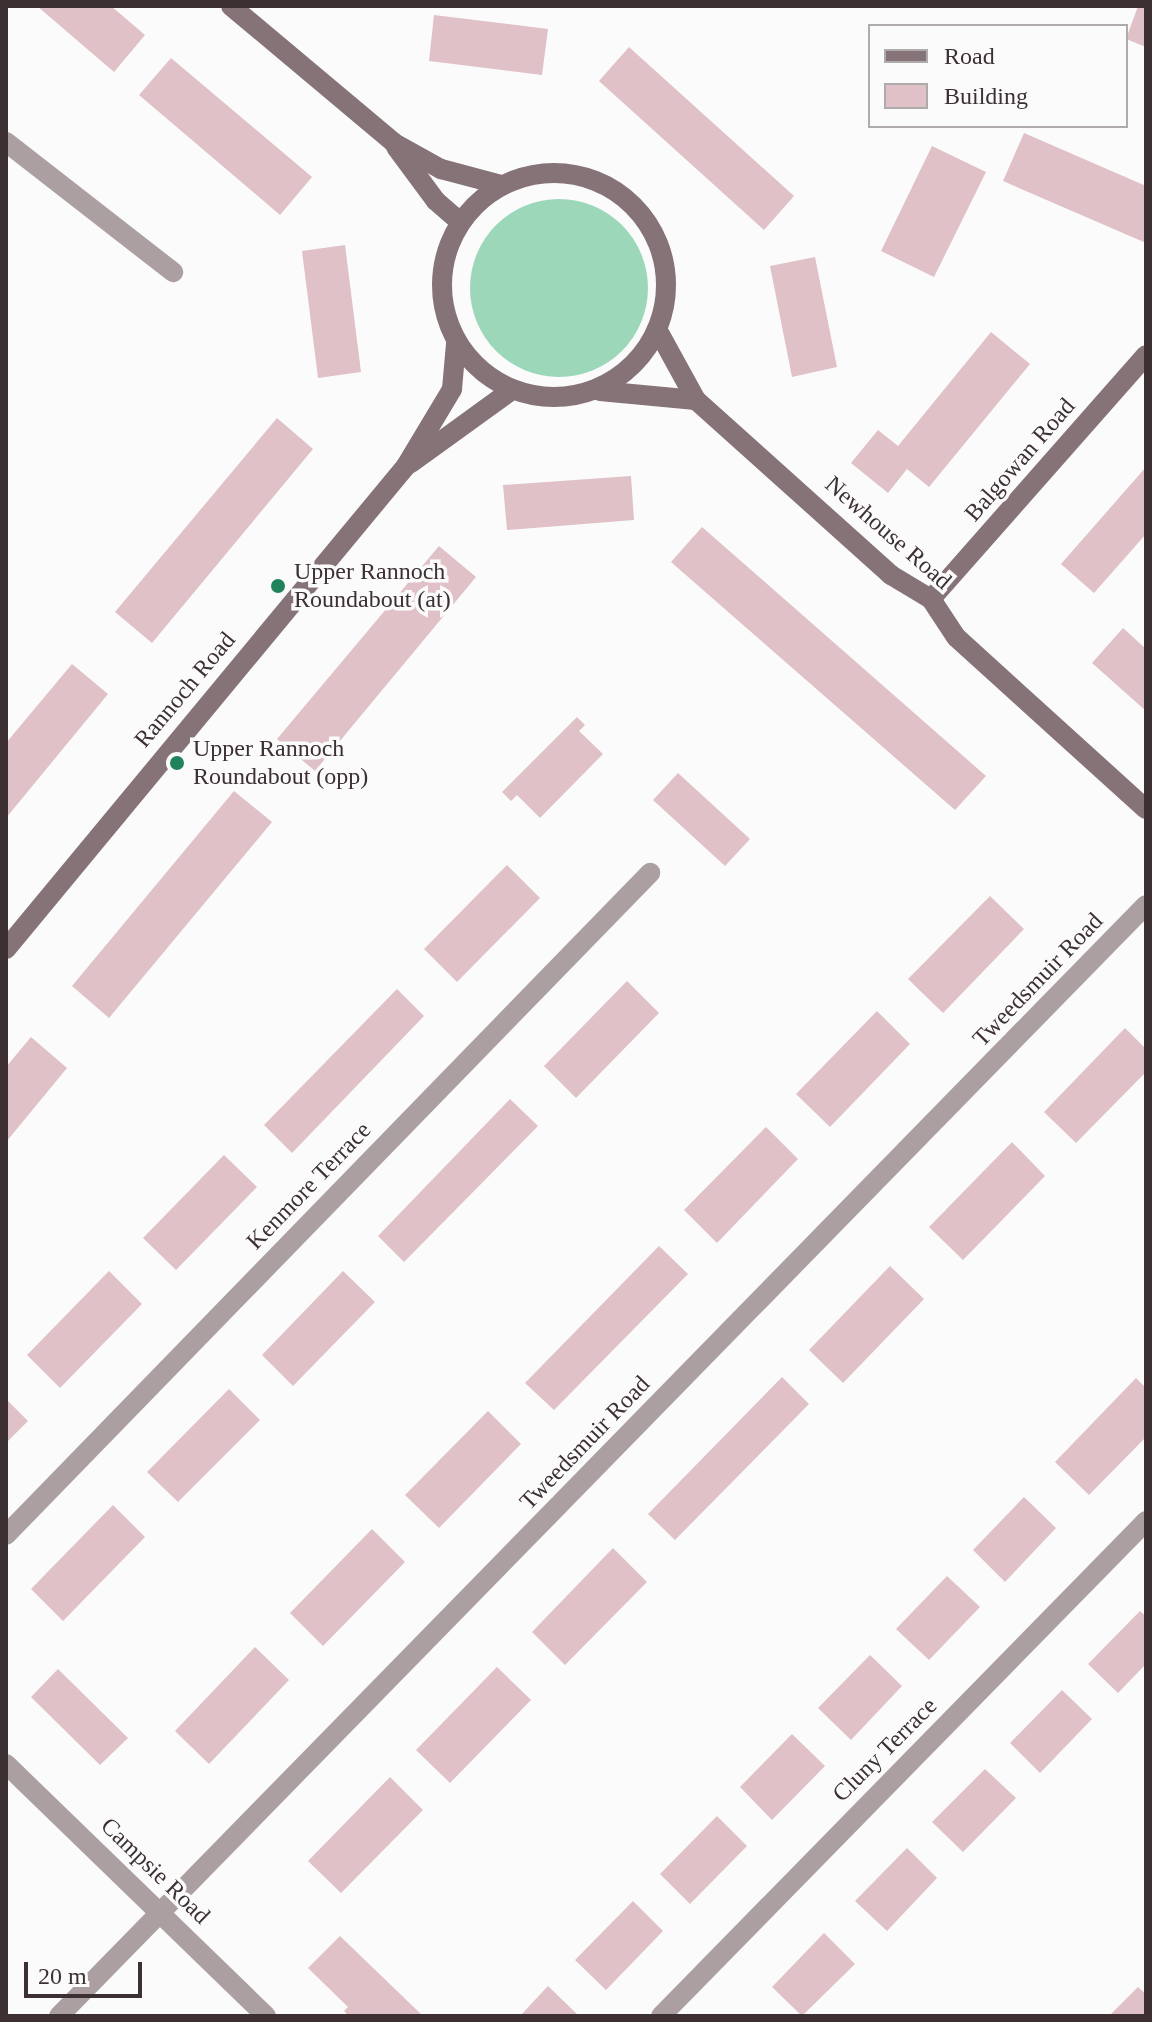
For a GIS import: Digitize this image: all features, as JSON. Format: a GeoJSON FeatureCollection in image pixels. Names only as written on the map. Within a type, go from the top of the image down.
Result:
{"type":"FeatureCollection","features":[{"type":"Feature","properties":{"kind":"street"},"geometry":{"type":"LineString","coordinates":[[231,6],[394,143],[441,169],[501,185]]}},
{"type":"Feature","properties":{"kind":"street"},"geometry":{"type":"LineString","coordinates":[[6,142],[173,272]]}},
{"type":"Feature","properties":{"kind":"street"},"geometry":{"type":"LineString","coordinates":[[394,143],[436,201],[460,222]]}},
{"type":"Feature","properties":{"kind":"street"},"geometry":{"type":"LineString","coordinates":[[600,391],[637,362],[657,329],[666,297],[664,262],[652,229],[630,202],[602,182],[568,172],[534,173],[501,185],[460,222],[441,281],[445,315],[456,344],[478,371],[512,390],[560,396],[600,391],[696,400]]}},
{"type":"Feature","properties":{"kind":"street","name":"Newhouse Road"},"geometry":{"type":"LineString","coordinates":[[657,329],[696,400],[891,575],[931,599],[956,637],[1146,809]]}},
{"type":"Feature","properties":{"kind":"street","name":"Rannoch Road"},"geometry":{"type":"LineString","coordinates":[[6,949],[406,466],[452,389],[456,344]]}},
{"type":"Feature","properties":{"kind":"street","name":"Balgowan Road"},"geometry":{"type":"LineString","coordinates":[[931,599],[1146,355]]}},
{"type":"Feature","properties":{"kind":"street","name":"Rannoch Road"},"geometry":{"type":"LineString","coordinates":[[406,466],[512,390]]}},
{"type":"Feature","properties":{"kind":"street","name":"Kenmore Terrace"},"geometry":{"type":"LineString","coordinates":[[6,1535],[650,873]]}},
{"type":"Feature","properties":{"kind":"street","name":"Tweedsmuir Road"},"geometry":{"type":"LineString","coordinates":[[59,2016],[1146,905]]}},
{"type":"Feature","properties":{"kind":"street","name":"Cluny Terrace"},"geometry":{"type":"LineString","coordinates":[[661,2016],[1146,1521]]}},
{"type":"Feature","properties":{"kind":"street","name":"Campsie Road"},"geometry":{"type":"LineString","coordinates":[[6,1764],[266,2016]]}},
{"type":"Feature","properties":{"kind":"green space"},"geometry":{"type":"Polygon","coordinates":[[[559,199],[593,206],[622,225],[641,254],[648,288],[641,322],[622,351],[593,370],[559,377],[525,370],[496,351],[477,322],[470,288],[477,254],[496,225],[525,206],[559,199]]]}},
{"type":"Feature","properties":{"kind":"building"},"geometry":{"type":"Polygon","coordinates":[[[37,6],[111,6],[145,35],[114,72],[37,6]]]}},
{"type":"Feature","properties":{"kind":"building"},"geometry":{"type":"Polygon","coordinates":[[[1138,6],[1146,6],[1146,47],[1128,40],[1138,6]]]}},
{"type":"Feature","properties":{"kind":"building"},"geometry":{"type":"Polygon","coordinates":[[[434,15],[548,29],[542,75],[429,61],[434,15]]]}},
{"type":"Feature","properties":{"kind":"building"},"geometry":{"type":"Polygon","coordinates":[[[629,47],[794,196],[764,230],[599,81],[629,47]]]}},
{"type":"Feature","properties":{"kind":"building"},"geometry":{"type":"Polygon","coordinates":[[[171,58],[312,177],[280,215],[139,95],[171,58]]]}},
{"type":"Feature","properties":{"kind":"building"},"geometry":{"type":"Polygon","coordinates":[[[1024,133],[1146,186],[1146,243],[1003,181],[1024,133]]]}},
{"type":"Feature","properties":{"kind":"building"},"geometry":{"type":"Polygon","coordinates":[[[932,146],[986,172],[934,277],[881,251],[932,146]]]}},
{"type":"Feature","properties":{"kind":"building"},"geometry":{"type":"Polygon","coordinates":[[[345,245],[361,372],[318,378],[302,251],[345,245]]]}},
{"type":"Feature","properties":{"kind":"building"},"geometry":{"type":"Polygon","coordinates":[[[815,257],[837,367],[792,377],[770,266],[815,257]]]}},
{"type":"Feature","properties":{"kind":"building"},"geometry":{"type":"Polygon","coordinates":[[[991,332],[1030,364],[929,487],[907,469],[888,493],[851,463],[878,430],[898,446],[991,332]]]}},
{"type":"Feature","properties":{"kind":"building"},"geometry":{"type":"Polygon","coordinates":[[[277,418],[313,449],[152,643],[115,612],[277,418]]]}},
{"type":"Feature","properties":{"kind":"building"},"geometry":{"type":"Polygon","coordinates":[[[1146,467],[1146,534],[1094,593],[1061,564],[1146,467]]]}},
{"type":"Feature","properties":{"kind":"building"},"geometry":{"type":"Polygon","coordinates":[[[631,476],[634,520],[507,530],[503,485],[631,476]]]}},
{"type":"Feature","properties":{"kind":"building"},"geometry":{"type":"Polygon","coordinates":[[[702,527],[986,776],[955,810],[671,562],[702,527]]]}},
{"type":"Feature","properties":{"kind":"building"},"geometry":{"type":"Polygon","coordinates":[[[439,546],[476,577],[315,771],[277,739],[439,546]]]}},
{"type":"Feature","properties":{"kind":"building"},"geometry":{"type":"Polygon","coordinates":[[[1123,628],[1146,649],[1146,711],[1092,663],[1123,628]]]}},
{"type":"Feature","properties":{"kind":"building"},"geometry":{"type":"Polygon","coordinates":[[[72,664],[108,694],[6,818],[6,743],[72,664]]]}},
{"type":"Feature","properties":{"kind":"building"},"geometry":{"type":"Polygon","coordinates":[[[577,717],[585,725],[579,731],[603,754],[540,818],[517,795],[511,801],[502,792],[577,717]]]}},
{"type":"Feature","properties":{"kind":"building"},"geometry":{"type":"Polygon","coordinates":[[[678,773],[750,839],[725,866],[653,800],[678,773]]]}},
{"type":"Feature","properties":{"kind":"building"},"geometry":{"type":"Polygon","coordinates":[[[234,791],[272,822],[109,1018],[72,986],[234,791]]]}},
{"type":"Feature","properties":{"kind":"building"},"geometry":{"type":"Polygon","coordinates":[[[507,865],[540,898],[457,982],[424,949],[507,865]]]}},
{"type":"Feature","properties":{"kind":"building"},"geometry":{"type":"Polygon","coordinates":[[[990,896],[1024,929],[943,1013],[908,979],[990,896]]]}},
{"type":"Feature","properties":{"kind":"building"},"geometry":{"type":"Polygon","coordinates":[[[627,981],[659,1013],[576,1098],[544,1066],[627,981]]]}},
{"type":"Feature","properties":{"kind":"building"},"geometry":{"type":"Polygon","coordinates":[[[397,989],[424,1016],[292,1153],[264,1125],[397,989]]]}},
{"type":"Feature","properties":{"kind":"building"},"geometry":{"type":"Polygon","coordinates":[[[877,1011],[910,1044],[830,1127],[796,1094],[877,1011]]]}},
{"type":"Feature","properties":{"kind":"building"},"geometry":{"type":"Polygon","coordinates":[[[1125,1028],[1146,1049],[1146,1072],[1076,1143],[1044,1112],[1125,1028]]]}},
{"type":"Feature","properties":{"kind":"building"},"geometry":{"type":"Polygon","coordinates":[[[31,1037],[67,1068],[6,1142],[6,1067],[31,1037]]]}},
{"type":"Feature","properties":{"kind":"building"},"geometry":{"type":"Polygon","coordinates":[[[510,1099],[538,1126],[404,1262],[378,1236],[510,1099]]]}},
{"type":"Feature","properties":{"kind":"building"},"geometry":{"type":"Polygon","coordinates":[[[766,1127],[798,1159],[717,1243],[684,1210],[766,1127]]]}},
{"type":"Feature","properties":{"kind":"building"},"geometry":{"type":"Polygon","coordinates":[[[1012,1142],[1045,1176],[963,1260],[929,1227],[1012,1142]]]}},
{"type":"Feature","properties":{"kind":"building"},"geometry":{"type":"Polygon","coordinates":[[[224,1155],[257,1187],[176,1270],[143,1238],[224,1155]]]}},
{"type":"Feature","properties":{"kind":"building"},"geometry":{"type":"Polygon","coordinates":[[[659,1246],[688,1274],[554,1410],[525,1383],[659,1246]]]}},
{"type":"Feature","properties":{"kind":"building"},"geometry":{"type":"Polygon","coordinates":[[[890,1266],[924,1299],[843,1383],[809,1350],[890,1266]]]}},
{"type":"Feature","properties":{"kind":"building"},"geometry":{"type":"Polygon","coordinates":[[[109,1271],[142,1304],[60,1388],[27,1355],[109,1271]]]}},
{"type":"Feature","properties":{"kind":"building"},"geometry":{"type":"Polygon","coordinates":[[[343,1271],[375,1302],[293,1386],[262,1355],[343,1271]]]}},
{"type":"Feature","properties":{"kind":"building"},"geometry":{"type":"Polygon","coordinates":[[[782,1377],[809,1404],[675,1540],[648,1514],[782,1377]]]}},
{"type":"Feature","properties":{"kind":"building"},"geometry":{"type":"Polygon","coordinates":[[[1136,1378],[1146,1388],[1146,1437],[1089,1495],[1055,1462],[1136,1378]]]}},
{"type":"Feature","properties":{"kind":"building"},"geometry":{"type":"Polygon","coordinates":[[[229,1389],[260,1420],[178,1502],[147,1472],[229,1389]]]}},
{"type":"Feature","properties":{"kind":"building"},"geometry":{"type":"Polygon","coordinates":[[[6,1399],[28,1421],[6,1443],[6,1399]]]}},
{"type":"Feature","properties":{"kind":"building"},"geometry":{"type":"Polygon","coordinates":[[[488,1411],[521,1444],[439,1528],[405,1495],[488,1411]]]}},
{"type":"Feature","properties":{"kind":"building"},"geometry":{"type":"Polygon","coordinates":[[[1024,1497],[1056,1528],[1005,1582],[973,1550],[1024,1497]]]}},
{"type":"Feature","properties":{"kind":"building"},"geometry":{"type":"Polygon","coordinates":[[[113,1505],[145,1537],[63,1621],[31,1589],[113,1505]]]}},
{"type":"Feature","properties":{"kind":"building"},"geometry":{"type":"Polygon","coordinates":[[[372,1529],[405,1562],[323,1646],[290,1613],[372,1529]]]}},
{"type":"Feature","properties":{"kind":"building"},"geometry":{"type":"Polygon","coordinates":[[[613,1548],[647,1582],[565,1665],[532,1632],[613,1548]]]}},
{"type":"Feature","properties":{"kind":"building"},"geometry":{"type":"Polygon","coordinates":[[[947,1576],[980,1607],[929,1660],[896,1629],[947,1576]]]}},
{"type":"Feature","properties":{"kind":"building"},"geometry":{"type":"Polygon","coordinates":[[[1140,1611],[1146,1616],[1146,1664],[1118,1693],[1088,1664],[1140,1611]]]}},
{"type":"Feature","properties":{"kind":"building"},"geometry":{"type":"Polygon","coordinates":[[[255,1647],[289,1680],[209,1764],[175,1731],[255,1647]]]}},
{"type":"Feature","properties":{"kind":"building"},"geometry":{"type":"Polygon","coordinates":[[[870,1655],[902,1686],[851,1740],[818,1708],[870,1655]]]}},
{"type":"Feature","properties":{"kind":"building"},"geometry":{"type":"Polygon","coordinates":[[[497,1667],[531,1700],[450,1783],[416,1750],[497,1667]]]}},
{"type":"Feature","properties":{"kind":"building"},"geometry":{"type":"Polygon","coordinates":[[[58,1669],[128,1738],[100,1765],[31,1697],[58,1669]]]}},
{"type":"Feature","properties":{"kind":"building"},"geometry":{"type":"Polygon","coordinates":[[[1062,1690],[1092,1719],[1040,1773],[1010,1743],[1062,1690]]]}},
{"type":"Feature","properties":{"kind":"building"},"geometry":{"type":"Polygon","coordinates":[[[792,1734],[825,1766],[772,1820],[740,1787],[792,1734]]]}},
{"type":"Feature","properties":{"kind":"building"},"geometry":{"type":"Polygon","coordinates":[[[985,1769],[1016,1798],[963,1852],[932,1822],[985,1769]]]}},
{"type":"Feature","properties":{"kind":"building"},"geometry":{"type":"Polygon","coordinates":[[[390,1777],[423,1810],[341,1893],[308,1861],[390,1777]]]}},
{"type":"Feature","properties":{"kind":"building"},"geometry":{"type":"Polygon","coordinates":[[[717,1816],[747,1846],[690,1904],[660,1874],[717,1816]]]}},
{"type":"Feature","properties":{"kind":"building"},"geometry":{"type":"Polygon","coordinates":[[[907,1848],[937,1878],[887,1931],[855,1901],[907,1848]]]}},
{"type":"Feature","properties":{"kind":"building"},"geometry":{"type":"Polygon","coordinates":[[[633,1901],[663,1931],[606,1990],[575,1960],[633,1901]]]}},
{"type":"Feature","properties":{"kind":"building"},"geometry":{"type":"Polygon","coordinates":[[[824,1933],[855,1964],[802,2016],[772,1987],[824,1933]]]}},
{"type":"Feature","properties":{"kind":"building"},"geometry":{"type":"Polygon","coordinates":[[[340,1936],[423,2016],[349,2016],[344,2011],[348,2007],[308,1968],[340,1936]]]}},
{"type":"Feature","properties":{"kind":"building"},"geometry":{"type":"Polygon","coordinates":[[[548,1986],[579,2016],[520,2016],[548,1986]]]}},
{"type":"Feature","properties":{"kind":"building"},"geometry":{"type":"Polygon","coordinates":[[[1138,1987],[1146,1994],[1146,2016],[1109,2016],[1138,1987]]]}},
{"type":"Feature","properties":{"kind":"place","name":"Upper Rannoch Roundabout (at)"},"geometry":{"type":"Point","coordinates":[278,586]}},
{"type":"Feature","properties":{"kind":"place","name":"Upper Rannoch Roundabout (opp)"},"geometry":{"type":"Point","coordinates":[177,763]}}]}
